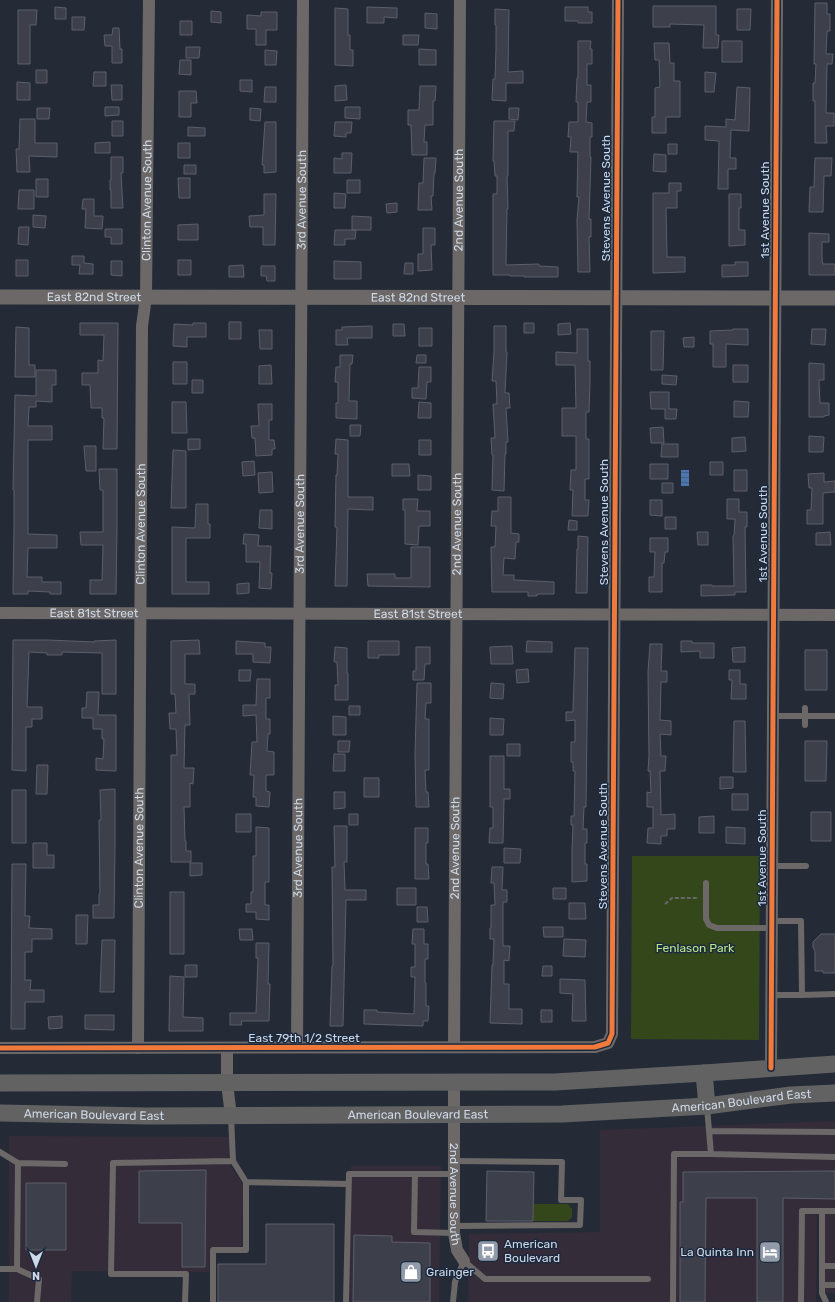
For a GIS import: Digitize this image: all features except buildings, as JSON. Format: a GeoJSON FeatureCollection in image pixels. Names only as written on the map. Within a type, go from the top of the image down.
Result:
{"type":"FeatureCollection","features":[{"type":"Feature","properties":{"kind":"main road"},"geometry":{"type":"LineString","coordinates":[[0,1084],[555,1082],[835,1064]]}},
{"type":"Feature","properties":{"kind":"main road"},"geometry":{"type":"LineString","coordinates":[[704,1073],[707,1106]]}},
{"type":"Feature","properties":{"kind":"main road","name":"American Boulevard East"},"geometry":{"type":"LineString","coordinates":[[0,1113],[231,1116],[562,1114],[707,1106],[791,1095],[835,1093]]}},
{"type":"Feature","properties":{"kind":"street","name":"Clinton Avenue South"},"geometry":{"type":"LineString","coordinates":[[138,1048],[142,326],[146,297],[149,0]]}},
{"type":"Feature","properties":{"kind":"street","name":"3rd Avenue South"},"geometry":{"type":"LineString","coordinates":[[297,1047],[302,0]]}},
{"type":"Feature","properties":{"kind":"street","name":"2nd Avenue South"},"geometry":{"type":"LineString","coordinates":[[454,1047],[460,0]]}},
{"type":"Feature","properties":{"kind":"street","name":"Stevens Avenue South"},"geometry":{"type":"LineString","coordinates":[[608,1043],[612,1034],[618,0]]}},
{"type":"Feature","properties":{"kind":"street","name":"1st Avenue South"},"geometry":{"type":"LineString","coordinates":[[771,1068],[774,298],[777,0]]}},
{"type":"Feature","properties":{"kind":"street","name":"East 82nd Street"},"geometry":{"type":"LineString","coordinates":[[0,297],[835,298]]}},
{"type":"Feature","properties":{"kind":"street","name":"East 81st Street"},"geometry":{"type":"LineString","coordinates":[[0,612],[835,615]]}},
{"type":"Feature","properties":{"kind":"street","name":"East 79th 1/2 Street"},"geometry":{"type":"LineString","coordinates":[[0,1048],[595,1047],[608,1043]]}},
{"type":"Feature","properties":{"kind":"street"},"geometry":{"type":"LineString","coordinates":[[227,1048],[227,1083],[231,1116]]}},
{"type":"Feature","properties":{"kind":"street","name":"2nd Avenue South"},"geometry":{"type":"LineString","coordinates":[[454,1082],[454,1229],[457,1250],[464,1261]]}},
{"type":"Feature","properties":{"kind":"lane"},"geometry":{"type":"LineString","coordinates":[[805,708],[805,725]]}},
{"type":"Feature","properties":{"kind":"lane"},"geometry":{"type":"LineString","coordinates":[[773,716],[835,716]]}},
{"type":"Feature","properties":{"kind":"lane"},"geometry":{"type":"LineString","coordinates":[[772,866],[806,866]]}},
{"type":"Feature","properties":{"kind":"lane"},"geometry":{"type":"LineString","coordinates":[[706,883],[706,919],[709,925],[717,928],[801,921],[802,995]]}},
{"type":"Feature","properties":{"kind":"lane"},"geometry":{"type":"LineString","coordinates":[[771,995],[835,994]]}},
{"type":"Feature","properties":{"kind":"lane"},"geometry":{"type":"LineString","coordinates":[[707,1106],[711,1154]]}},
{"type":"Feature","properties":{"kind":"lane"},"geometry":{"type":"LineString","coordinates":[[213,1302],[213,1250],[246,1250],[246,1182],[233,1162],[231,1116]]}},
{"type":"Feature","properties":{"kind":"lane"},"geometry":{"type":"LineString","coordinates":[[710,1131],[835,1132]]}},
{"type":"Feature","properties":{"kind":"lane"},"geometry":{"type":"LineString","coordinates":[[0,1152],[18,1163],[65,1164]]}},
{"type":"Feature","properties":{"kind":"lane"},"geometry":{"type":"LineString","coordinates":[[673,1302],[674,1154],[835,1157]]}},
{"type":"Feature","properties":{"kind":"lane"},"geometry":{"type":"LineString","coordinates":[[415,1174],[414,1232],[454,1229],[580,1225],[581,1200],[561,1200],[562,1162],[454,1161]]}},
{"type":"Feature","properties":{"kind":"lane"},"geometry":{"type":"LineString","coordinates":[[185,1302],[186,1274],[111,1274],[113,1163],[233,1162]]}},
{"type":"Feature","properties":{"kind":"lane"},"geometry":{"type":"LineString","coordinates":[[18,1163],[18,1269]]}},
{"type":"Feature","properties":{"kind":"lane"},"geometry":{"type":"LineString","coordinates":[[346,1302],[349,1174],[454,1174]]}},
{"type":"Feature","properties":{"kind":"lane"},"geometry":{"type":"LineString","coordinates":[[246,1182],[348,1184]]}},
{"type":"Feature","properties":{"kind":"lane"},"geometry":{"type":"LineString","coordinates":[[801,1302],[802,1211],[835,1211]]}},
{"type":"Feature","properties":{"kind":"lane"},"geometry":{"type":"LineString","coordinates":[[822,1212],[822,1293],[826,1302]]}},
{"type":"Feature","properties":{"kind":"lane"},"geometry":{"type":"LineString","coordinates":[[464,1261],[485,1279],[648,1279]]}},
{"type":"Feature","properties":{"kind":"lane","name":"2nd Avenue South"},"geometry":{"type":"LineString","coordinates":[[453,1302],[455,1282],[464,1261]]}},
{"type":"Feature","properties":{"kind":"lane"},"geometry":{"type":"LineString","coordinates":[[822,1266],[835,1266]]}},
{"type":"Feature","properties":{"kind":"lane"},"geometry":{"type":"LineString","coordinates":[[0,1269],[18,1269],[39,1279],[37,1302]]}},
{"type":"Feature","properties":{"kind":"lane"},"geometry":{"type":"LineString","coordinates":[[822,1286],[835,1285]]}},
{"type":"Feature","properties":{"kind":"path"},"geometry":{"type":"LineString","coordinates":[[665,904],[672,898],[699,898]]}},
{"type":"Feature","properties":{"kind":"shaded area"},"geometry":{"type":"Polygon","coordinates":[[[835,1121],[835,1209],[817,1209],[816,1302],[468,1302],[469,1234],[600,1232],[600,1130],[835,1121]]]}},
{"type":"Feature","properties":{"kind":"shaded area"},"geometry":{"type":"Polygon","coordinates":[[[9,1136],[229,1137],[229,1164],[243,1184],[242,1247],[210,1247],[209,1272],[72,1271],[71,1302],[9,1302],[9,1136]]]}},
{"type":"Feature","properties":{"kind":"shaded area"},"geometry":{"type":"Polygon","coordinates":[[[351,1166],[441,1166],[439,1302],[350,1302],[351,1166]]]}},
{"type":"Feature","properties":{"kind":"shaded area"},"geometry":{"type":"Polygon","coordinates":[[[825,1213],[835,1213],[835,1293],[824,1293],[825,1213]]]}},
{"type":"Feature","properties":{"kind":"green space","name":"Fenlason Park"},"geometry":{"type":"Polygon","coordinates":[[[632,856],[760,856],[759,1040],[631,1039],[632,856]]]}},
{"type":"Feature","properties":{"kind":"green space"},"geometry":{"type":"Polygon","coordinates":[[[534,1204],[568,1204],[572,1209],[572,1217],[568,1221],[533,1221],[534,1204]]]}},
{"type":"Feature","properties":{"kind":"water"},"geometry":{"type":"Polygon","coordinates":[[[681,470],[689,470],[689,486],[681,486],[681,470]]]}},
{"type":"Feature","properties":{"kind":"cycle path"},"geometry":{"type":"LineString","coordinates":[[0,1048],[595,1047],[608,1043],[612,1034],[618,0]]}},
{"type":"Feature","properties":{"kind":"cycle path"},"geometry":{"type":"LineString","coordinates":[[771,1068],[777,0]]}},
{"type":"Feature","properties":{"kind":"place","name":"American Boulevard"},"geometry":{"type":"Point","coordinates":[488,1251]}},
{"type":"Feature","properties":{"kind":"place","name":"La Quinta Inn"},"geometry":{"type":"Point","coordinates":[770,1252]}},
{"type":"Feature","properties":{"kind":"place","name":"Grainger"},"geometry":{"type":"Point","coordinates":[411,1272]}}]}
